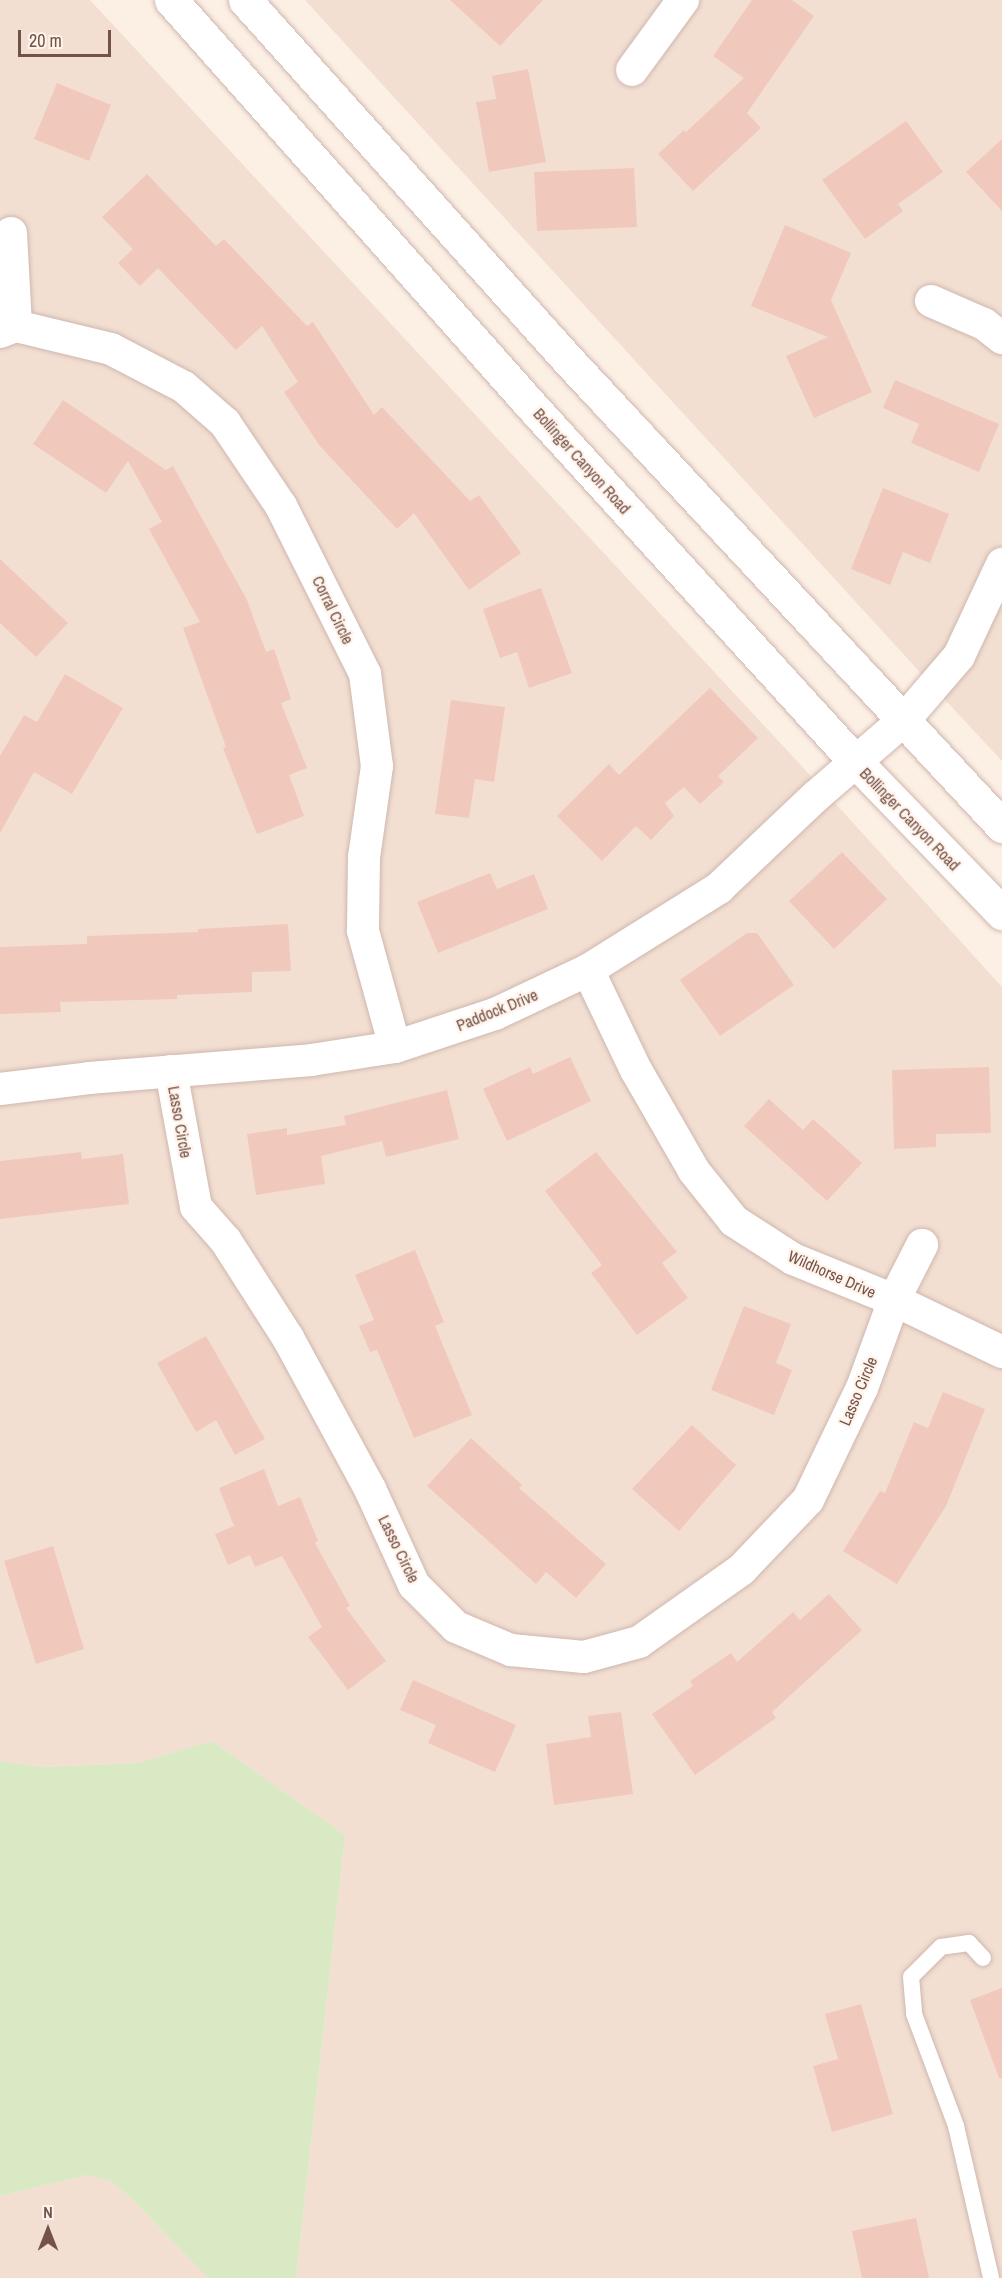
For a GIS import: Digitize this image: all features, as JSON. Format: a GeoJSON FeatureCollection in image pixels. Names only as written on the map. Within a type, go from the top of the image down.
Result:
{"type":"FeatureCollection","features":[{"type":"Feature","properties":{"kind":"main road","name":"Bollinger Canyon Road"},"geometry":{"type":"LineString","coordinates":[[171,0],[528,402],[857,763],[1002,913]]}},
{"type":"Feature","properties":{"kind":"main road"},"geometry":{"type":"LineString","coordinates":[[245,0],[568,360],[905,719],[1002,826]]}},
{"type":"Feature","properties":{"kind":"street"},"geometry":{"type":"LineString","coordinates":[[632,70],[683,0]]}},
{"type":"Feature","properties":{"kind":"street","name":"Corral Circle"},"geometry":{"type":"LineString","coordinates":[[11,233],[8,329],[111,349],[184,387],[225,423],[281,506],[365,674],[377,766],[364,857],[363,931],[395,1047]]}},
{"type":"Feature","properties":{"kind":"street"},"geometry":{"type":"LineString","coordinates":[[931,301],[984,324],[1002,338]]}},
{"type":"Feature","properties":{"kind":"street","name":"Paddock Drive"},"geometry":{"type":"LineString","coordinates":[[0,1089],[171,1071],[311,1060],[395,1047],[495,1014],[588,970],[719,888],[815,797],[857,763],[905,719],[959,656],[1002,564]]}},
{"type":"Feature","properties":{"kind":"street","name":"Wildhorse Drive"},"geometry":{"type":"LineString","coordinates":[[588,970],[636,1070],[694,1171],[734,1221],[793,1259],[894,1300],[1002,1352]]}},
{"type":"Feature","properties":{"kind":"street","name":"Lasso Circle"},"geometry":{"type":"LineString","coordinates":[[171,1071],[196,1207],[226,1241],[288,1338],[370,1489],[414,1585],[456,1627],[511,1650],[584,1657],[639,1642],[741,1570],[808,1500],[862,1388],[894,1300],[922,1245]]}},
{"type":"Feature","properties":{"kind":"lane"},"geometry":{"type":"LineString","coordinates":[[983,1958],[969,1943],[941,1947],[911,1977],[914,2014],[956,2126],[991,2278]]}},
{"type":"Feature","properties":{"kind":"shaded area"},"geometry":{"type":"Polygon","coordinates":[[[0,0],[90,0],[797,761],[1002,987],[1002,2278],[296,2278],[345,1835],[212,1741],[138,1763],[42,1767],[0,1761],[0,0]]]}},
{"type":"Feature","properties":{"kind":"shaded area"},"geometry":{"type":"Polygon","coordinates":[[[305,0],[1002,0],[1002,761],[960,716],[305,0]]]}},
{"type":"Feature","properties":{"kind":"shaded area"},"geometry":{"type":"Polygon","coordinates":[[[87,2175],[110,2181],[129,2196],[208,2278],[0,2278],[0,2196],[87,2175]]]}},
{"type":"Feature","properties":{"kind":"green space"},"geometry":{"type":"Polygon","coordinates":[[[212,1741],[345,1835],[296,2278],[208,2278],[129,2196],[110,2181],[87,2175],[0,2196],[0,1761],[42,1767],[138,1763],[212,1741]]]}},
{"type":"Feature","properties":{"kind":"building"},"geometry":{"type":"Polygon","coordinates":[[[450,0],[543,0],[500,46],[450,0]]]}},
{"type":"Feature","properties":{"kind":"building"},"geometry":{"type":"Polygon","coordinates":[[[752,0],[792,0],[814,16],[747,113],[761,128],[693,191],[658,154],[684,130],[686,132],[744,78],[713,56],[752,0]]]}},
{"type":"Feature","properties":{"kind":"building"},"geometry":{"type":"Polygon","coordinates":[[[528,69],[546,162],[489,172],[476,102],[496,99],[492,76],[528,69]]]}},
{"type":"Feature","properties":{"kind":"building"},"geometry":{"type":"Polygon","coordinates":[[[57,83],[111,105],[89,161],[34,139],[57,83]]]}},
{"type":"Feature","properties":{"kind":"building"},"geometry":{"type":"Polygon","coordinates":[[[906,121],[943,172],[898,204],[903,211],[865,239],[822,180],[906,121]]]}},
{"type":"Feature","properties":{"kind":"building"},"geometry":{"type":"Polygon","coordinates":[[[1002,139],[1002,211],[966,172],[1002,139]]]}},
{"type":"Feature","properties":{"kind":"building"},"geometry":{"type":"Polygon","coordinates":[[[634,168],[637,227],[537,231],[534,172],[634,168]]]}},
{"type":"Feature","properties":{"kind":"building"},"geometry":{"type":"Polygon","coordinates":[[[147,174],[216,246],[224,239],[307,326],[313,322],[374,415],[382,407],[470,501],[479,495],[521,553],[469,590],[414,513],[397,529],[319,445],[284,392],[298,382],[262,326],[236,350],[158,268],[140,286],[118,263],[133,249],[102,217],[147,174]]]}},
{"type":"Feature","properties":{"kind":"building"},"geometry":{"type":"Polygon","coordinates":[[[785,225],[851,253],[831,300],[872,392],[814,418],[786,356],[828,337],[751,306],[785,225]]]}},
{"type":"Feature","properties":{"kind":"building"},"geometry":{"type":"Polygon","coordinates":[[[895,380],[999,424],[979,472],[911,443],[919,424],[883,408],[895,380]]]}},
{"type":"Feature","properties":{"kind":"building"},"geometry":{"type":"Polygon","coordinates":[[[63,400],[166,470],[173,466],[247,600],[266,652],[274,649],[291,699],[281,703],[307,768],[289,775],[304,816],[257,834],[223,748],[226,747],[183,628],[200,622],[149,529],[162,522],[128,461],[106,493],[33,444],[63,400]]]}},
{"type":"Feature","properties":{"kind":"building"},"geometry":{"type":"Polygon","coordinates":[[[883,488],[949,514],[930,563],[903,552],[890,585],[851,569],[883,488]]]}},
{"type":"Feature","properties":{"kind":"building"},"geometry":{"type":"Polygon","coordinates":[[[0,559],[68,623],[36,657],[0,623],[0,559]]]}},
{"type":"Feature","properties":{"kind":"building"},"geometry":{"type":"Polygon","coordinates":[[[541,588],[572,673],[529,688],[517,652],[500,658],[483,609],[541,588]]]}},
{"type":"Feature","properties":{"kind":"building"},"geometry":{"type":"Polygon","coordinates":[[[65,674],[123,708],[72,794],[34,772],[0,833],[0,756],[24,715],[37,722],[65,674]]]}},
{"type":"Feature","properties":{"kind":"building"},"geometry":{"type":"Polygon","coordinates":[[[710,688],[758,738],[718,776],[724,782],[700,804],[684,787],[665,803],[674,816],[651,840],[636,826],[602,861],[557,816],[609,764],[619,775],[710,688]]]}},
{"type":"Feature","properties":{"kind":"building"},"geometry":{"type":"Polygon","coordinates":[[[451,700],[505,707],[494,782],[475,779],[469,818],[435,814],[451,700]]]}},
{"type":"Feature","properties":{"kind":"building"},"geometry":{"type":"Polygon","coordinates":[[[842,852],[887,899],[834,949],[789,901],[842,852]]]}},
{"type":"Feature","properties":{"kind":"building"},"geometry":{"type":"Polygon","coordinates":[[[490,873],[497,889],[534,874],[548,909],[438,953],[417,902],[490,873]]]}},
{"type":"Feature","properties":{"kind":"building"},"geometry":{"type":"Polygon","coordinates":[[[288,924],[291,971],[252,972],[252,992],[177,995],[177,999],[60,1002],[61,1012],[0,1014],[0,947],[87,944],[87,936],[198,932],[198,929],[288,924]]]}},
{"type":"Feature","properties":{"kind":"building"},"geometry":{"type":"Polygon","coordinates":[[[747,933],[757,933],[794,985],[720,1036],[680,980],[747,933]]]}},
{"type":"Feature","properties":{"kind":"building"},"geometry":{"type":"Polygon","coordinates":[[[570,1057],[591,1101],[507,1141],[483,1089],[530,1067],[533,1074],[570,1057]]]}},
{"type":"Feature","properties":{"kind":"building"},"geometry":{"type":"Polygon","coordinates":[[[989,1067],[991,1133],[936,1134],[936,1147],[894,1149],[892,1070],[989,1067]]]}},
{"type":"Feature","properties":{"kind":"building"},"geometry":{"type":"Polygon","coordinates":[[[447,1090],[459,1139],[386,1157],[382,1141],[321,1156],[325,1184],[256,1195],[247,1134],[287,1128],[287,1135],[346,1125],[344,1116],[447,1090]]]}},
{"type":"Feature","properties":{"kind":"building"},"geometry":{"type":"Polygon","coordinates":[[[769,1099],[803,1130],[813,1119],[862,1163],[827,1201],[744,1126],[769,1099]]]}},
{"type":"Feature","properties":{"kind":"building"},"geometry":{"type":"Polygon","coordinates":[[[81,1152],[82,1159],[123,1154],[129,1204],[0,1219],[0,1161],[81,1152]]]}},
{"type":"Feature","properties":{"kind":"building"},"geometry":{"type":"Polygon","coordinates":[[[596,1152],[677,1252],[662,1263],[688,1298],[637,1335],[591,1273],[602,1265],[545,1191],[596,1152]]]}},
{"type":"Feature","properties":{"kind":"building"},"geometry":{"type":"Polygon","coordinates":[[[415,1250],[444,1322],[435,1326],[472,1415],[414,1438],[377,1350],[370,1352],[359,1326],[374,1320],[355,1275],[415,1250]]]}},
{"type":"Feature","properties":{"kind":"building"},"geometry":{"type":"Polygon","coordinates":[[[744,1306],[791,1324],[776,1363],[792,1370],[774,1415],[711,1390],[744,1306]]]}},
{"type":"Feature","properties":{"kind":"building"},"geometry":{"type":"Polygon","coordinates":[[[206,1336],[265,1439],[235,1455],[216,1420],[196,1432],[157,1363],[206,1336]]]}},
{"type":"Feature","properties":{"kind":"building"},"geometry":{"type":"Polygon","coordinates":[[[943,1392],[985,1409],[946,1506],[897,1584],[843,1551],[880,1491],[885,1493],[914,1422],[928,1428],[943,1392]]]}},
{"type":"Feature","properties":{"kind":"building"},"geometry":{"type":"Polygon","coordinates":[[[692,1425],[736,1465],[679,1531],[632,1489],[692,1425]]]}},
{"type":"Feature","properties":{"kind":"building"},"geometry":{"type":"Polygon","coordinates":[[[471,1438],[522,1485],[519,1488],[606,1564],[576,1598],[546,1572],[536,1584],[427,1486],[471,1438]]]}},
{"type":"Feature","properties":{"kind":"building"},"geometry":{"type":"Polygon","coordinates":[[[264,1469],[278,1506],[300,1497],[318,1541],[315,1543],[350,1606],[346,1608],[386,1661],[348,1690],[308,1637],[322,1627],[282,1556],[255,1567],[250,1555],[228,1565],[215,1534],[234,1526],[219,1488],[264,1469]]]}},
{"type":"Feature","properties":{"kind":"building"},"geometry":{"type":"Polygon","coordinates":[[[53,1546],[84,1649],[36,1664],[4,1561],[53,1546]]]}},
{"type":"Feature","properties":{"kind":"building"},"geometry":{"type":"Polygon","coordinates":[[[829,1594],[862,1630],[772,1712],[776,1718],[695,1775],[652,1714],[693,1686],[690,1681],[731,1653],[737,1662],[793,1612],[800,1620],[829,1594]]]}},
{"type":"Feature","properties":{"kind":"building"},"geometry":{"type":"Polygon","coordinates":[[[413,1680],[516,1725],[495,1772],[428,1743],[436,1725],[400,1710],[413,1680]]]}},
{"type":"Feature","properties":{"kind":"building"},"geometry":{"type":"Polygon","coordinates":[[[621,1712],[633,1794],[554,1805],[546,1744],[591,1737],[588,1716],[621,1712]]]}},
{"type":"Feature","properties":{"kind":"building"},"geometry":{"type":"Polygon","coordinates":[[[1002,1988],[1002,2078],[999,2078],[970,2000],[1002,1988]]]}},
{"type":"Feature","properties":{"kind":"building"},"geometry":{"type":"Polygon","coordinates":[[[861,2004],[893,2114],[832,2132],[813,2066],[838,2059],[825,2014],[861,2004]]]}},
{"type":"Feature","properties":{"kind":"building"},"geometry":{"type":"Polygon","coordinates":[[[916,2218],[929,2278],[862,2278],[852,2231],[916,2218]]]}}]}
